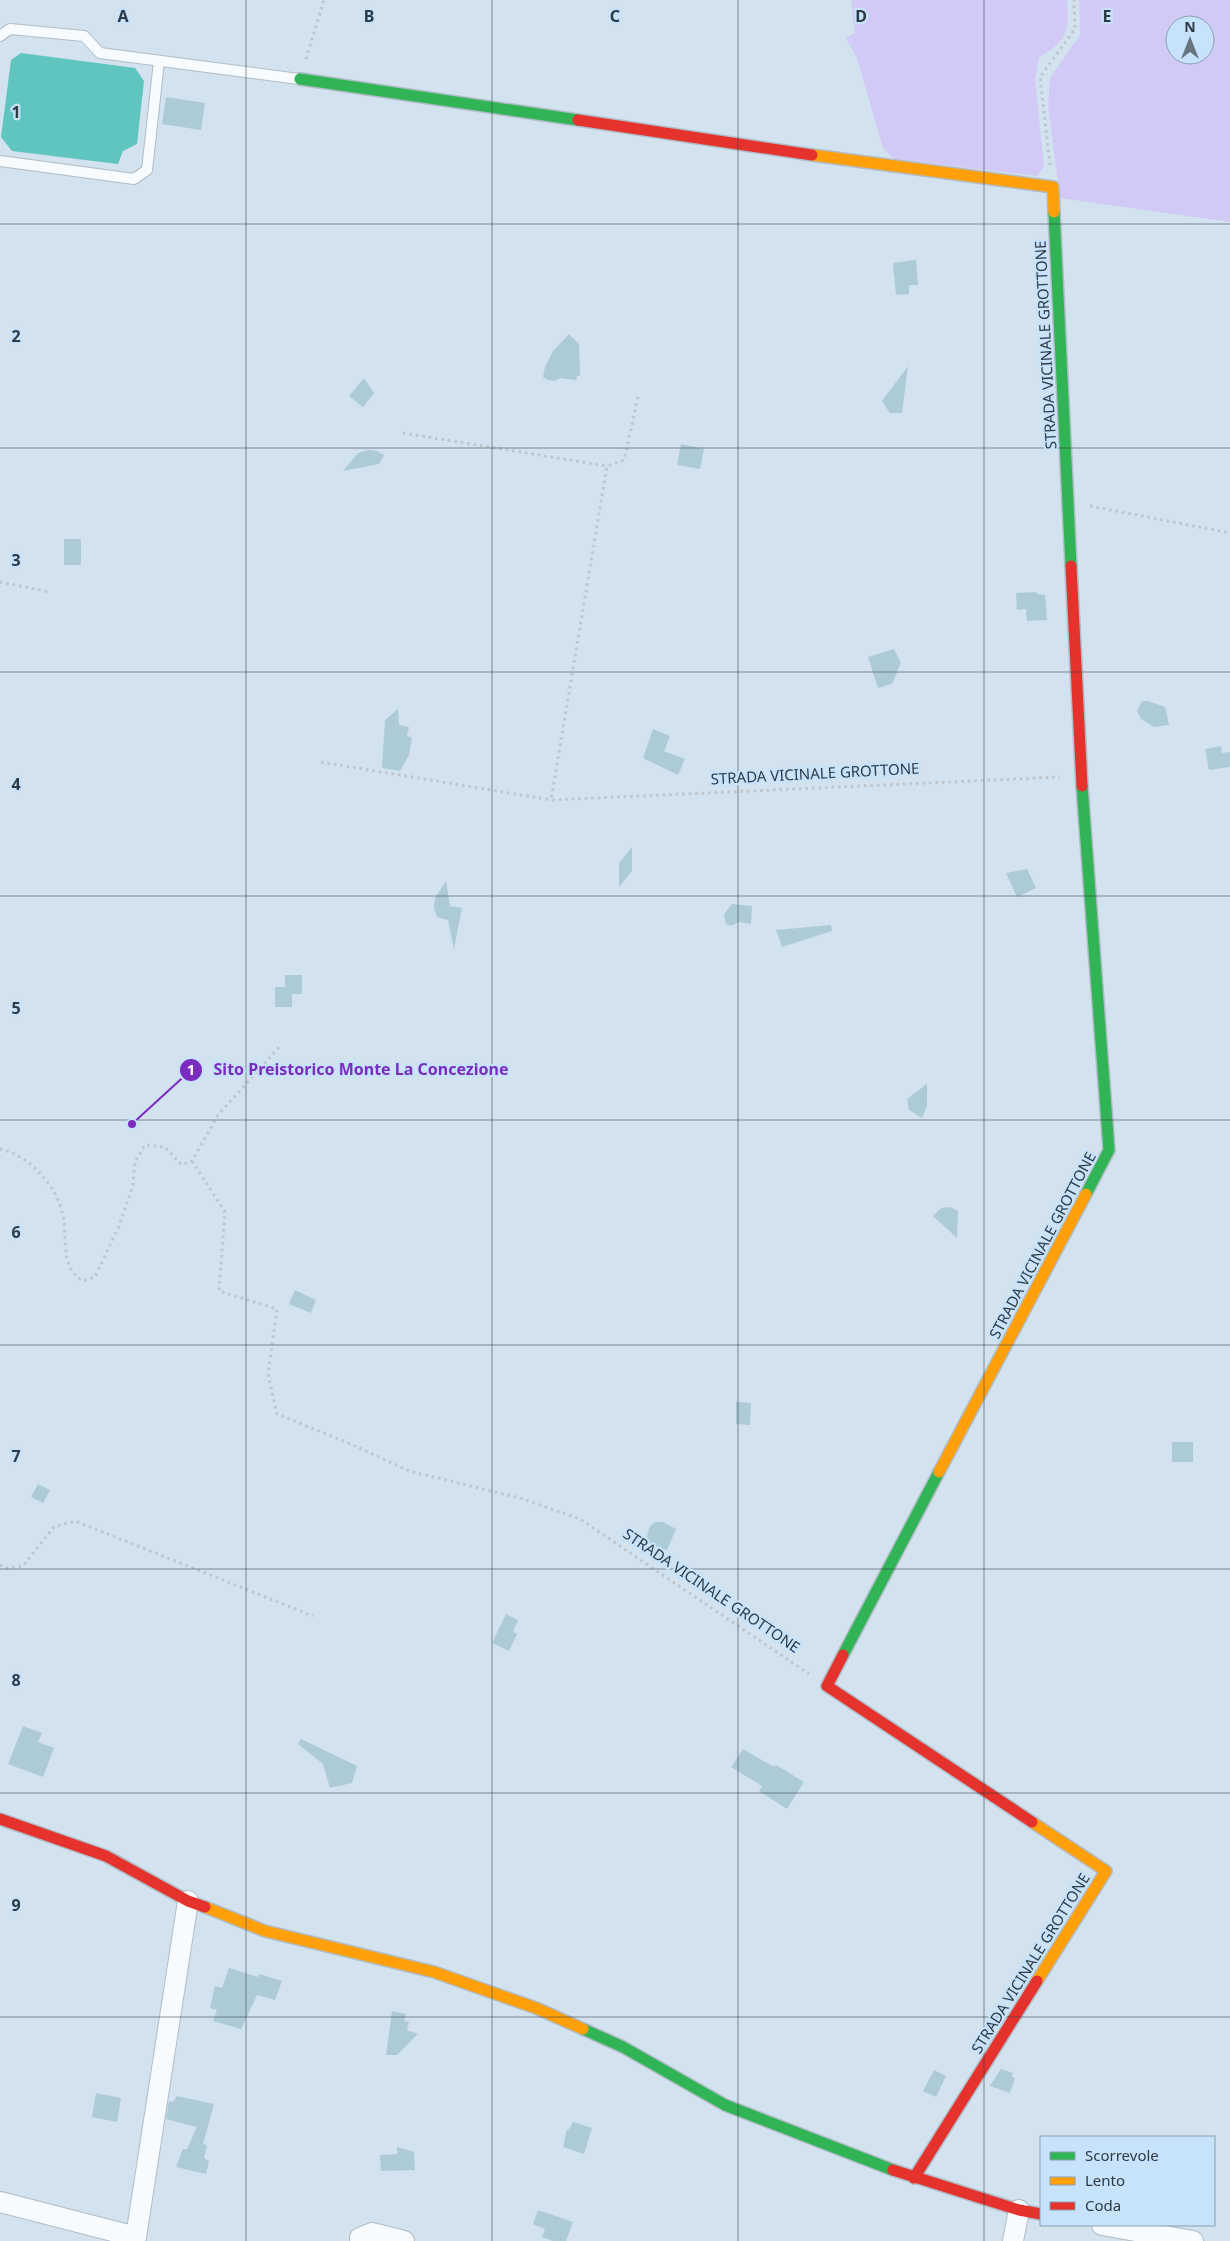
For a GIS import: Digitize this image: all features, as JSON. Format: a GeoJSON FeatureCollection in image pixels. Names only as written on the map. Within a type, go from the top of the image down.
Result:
{"type":"FeatureCollection","features":[{"type":"Feature","properties":{"kind":"street"},"geometry":{"type":"LineString","coordinates":[[300,79],[871,164],[1053,188]]}},
{"type":"Feature","properties":{"kind":"street","name":"STRADA VICINALE GROTTONE"},"geometry":{"type":"LineString","coordinates":[[914,2178],[1106,1871],[826,1686],[1109,1150],[1081,776],[1053,188]]}},
{"type":"Feature","properties":{"kind":"street"},"geometry":{"type":"LineString","coordinates":[[0,1819],[106,1856],[188,1901],[266,1931],[434,1972],[536,2008],[623,2047],[725,2104],[914,2178],[1019,2210],[1040,2214]]}},
{"type":"Feature","properties":{"kind":"street"},"geometry":{"type":"LineString","coordinates":[[0,2202],[136,2237],[188,1901]]}},
{"type":"Feature","properties":{"kind":"street"},"geometry":{"type":"LineString","coordinates":[[1013,2241],[1019,2210]]}},
{"type":"Feature","properties":{"kind":"street"},"geometry":{"type":"LineString","coordinates":[[1108,2226],[1193,2241]]}},
{"type":"Feature","properties":{"kind":"street"},"geometry":{"type":"LineString","coordinates":[[360,2241],[360,2238],[372,2233],[404,2241]]}},
{"type":"Feature","properties":{"kind":"lane"},"geometry":{"type":"LineString","coordinates":[[0,36],[10,29],[84,36],[100,52],[159,62],[300,79]]}},
{"type":"Feature","properties":{"kind":"lane"},"geometry":{"type":"LineString","coordinates":[[0,161],[134,179],[141,175],[147,170],[159,62]]}},
{"type":"Feature","properties":{"kind":"path"},"geometry":{"type":"LineString","coordinates":[[300,79],[324,0]]}},
{"type":"Feature","properties":{"kind":"path"},"geometry":{"type":"LineString","coordinates":[[1053,188],[1040,76],[1075,29],[1074,0]]}},
{"type":"Feature","properties":{"kind":"path"},"geometry":{"type":"LineString","coordinates":[[402,433],[607,466],[624,460],[638,397]]}},
{"type":"Feature","properties":{"kind":"path"},"geometry":{"type":"LineString","coordinates":[[551,800],[607,466]]}},
{"type":"Feature","properties":{"kind":"path"},"geometry":{"type":"LineString","coordinates":[[1067,502],[1230,533]]}},
{"type":"Feature","properties":{"kind":"path"},"geometry":{"type":"LineString","coordinates":[[0,582],[50,592]]}},
{"type":"Feature","properties":{"kind":"path","name":"STRADA VICINALE GROTTONE"},"geometry":{"type":"LineString","coordinates":[[321,762],[551,800],[1081,776]]}},
{"type":"Feature","properties":{"kind":"path"},"geometry":{"type":"LineString","coordinates":[[0,1149],[13,1152],[35,1168],[59,1199],[64,1217],[65,1251],[74,1276],[83,1281],[95,1277],[119,1226],[133,1185],[135,1162],[145,1145],[165,1147],[182,1165],[192,1161],[218,1115],[281,1045]]}},
{"type":"Feature","properties":{"kind":"path","name":"STRADA VICINALE GROTTONE"},"geometry":{"type":"LineString","coordinates":[[192,1161],[225,1212],[218,1291],[277,1308],[268,1374],[277,1414],[353,1445],[409,1471],[520,1498],[580,1519],[826,1686]]}},
{"type":"Feature","properties":{"kind":"path"},"geometry":{"type":"LineString","coordinates":[[0,1565],[5,1568],[23,1566],[54,1527],[75,1521],[313,1616]]}},
{"type":"Feature","properties":{"kind":"shaded area"},"geometry":{"type":"Polygon","coordinates":[[[851,0],[1067,0],[1068,20],[1065,34],[1056,46],[1039,57],[1035,79],[1044,167],[1037,176],[894,159],[883,148],[857,58],[846,38],[855,33],[851,0]]]}},
{"type":"Feature","properties":{"kind":"shaded area"},"geometry":{"type":"Polygon","coordinates":[[[1079,0],[1230,0],[1230,222],[1060,198],[1048,106],[1050,78],[1080,35],[1079,0]]]}},
{"type":"Feature","properties":{"kind":"shaded area"},"geometry":{"type":"Polygon","coordinates":[[[21,53],[135,68],[144,81],[137,144],[123,151],[118,164],[12,151],[1,137],[11,60],[21,53]]]}},
{"type":"Feature","properties":{"kind":"building"},"geometry":{"type":"Polygon","coordinates":[[[166,97],[205,103],[201,130],[162,124],[166,97]]]}},
{"type":"Feature","properties":{"kind":"building"},"geometry":{"type":"Polygon","coordinates":[[[916,260],[918,285],[909,285],[909,294],[896,295],[893,263],[916,260]]]}},
{"type":"Feature","properties":{"kind":"building"},"geometry":{"type":"Polygon","coordinates":[[[569,334],[579,344],[580,376],[577,376],[576,380],[560,378],[554,381],[548,380],[543,377],[545,367],[553,351],[569,334]]]}},
{"type":"Feature","properties":{"kind":"building"},"geometry":{"type":"Polygon","coordinates":[[[908,366],[902,413],[890,413],[882,401],[908,366]]]}},
{"type":"Feature","properties":{"kind":"building"},"geometry":{"type":"Polygon","coordinates":[[[364,378],[374,393],[363,407],[349,396],[364,378]]]}},
{"type":"Feature","properties":{"kind":"building"},"geometry":{"type":"Polygon","coordinates":[[[681,444],[704,449],[700,469],[677,465],[681,444]]]}},
{"type":"Feature","properties":{"kind":"building"},"geometry":{"type":"Polygon","coordinates":[[[368,450],[377,451],[384,455],[379,464],[343,471],[358,453],[368,450]]]}},
{"type":"Feature","properties":{"kind":"building"},"geometry":{"type":"Polygon","coordinates":[[[64,539],[81,539],[81,565],[64,565],[64,539]]]}},
{"type":"Feature","properties":{"kind":"building"},"geometry":{"type":"Polygon","coordinates":[[[1036,592],[1037,594],[1045,595],[1047,620],[1027,621],[1026,609],[1017,610],[1016,593],[1036,592]]]}},
{"type":"Feature","properties":{"kind":"building"},"geometry":{"type":"Polygon","coordinates":[[[894,649],[901,663],[892,684],[878,688],[868,657],[894,649]]]}},
{"type":"Feature","properties":{"kind":"building"},"geometry":{"type":"Polygon","coordinates":[[[1142,701],[1148,701],[1165,707],[1169,725],[1154,727],[1141,719],[1137,711],[1142,701]]]}},
{"type":"Feature","properties":{"kind":"building"},"geometry":{"type":"Polygon","coordinates":[[[398,709],[399,725],[409,727],[407,736],[412,738],[409,755],[400,771],[382,768],[385,720],[398,709]]]}},
{"type":"Feature","properties":{"kind":"building"},"geometry":{"type":"Polygon","coordinates":[[[653,729],[670,736],[664,751],[685,759],[678,775],[643,758],[653,729]]]}},
{"type":"Feature","properties":{"kind":"building"},"geometry":{"type":"Polygon","coordinates":[[[1221,746],[1222,753],[1230,752],[1230,767],[1209,770],[1205,749],[1221,746]]]}},
{"type":"Feature","properties":{"kind":"building"},"geometry":{"type":"Polygon","coordinates":[[[632,847],[632,871],[619,887],[619,863],[632,847]]]}},
{"type":"Feature","properties":{"kind":"building"},"geometry":{"type":"Polygon","coordinates":[[[1027,869],[1036,888],[1017,897],[1006,873],[1027,869]]]}},
{"type":"Feature","properties":{"kind":"building"},"geometry":{"type":"Polygon","coordinates":[[[446,881],[450,906],[462,908],[454,949],[448,920],[437,917],[434,908],[435,898],[446,881]]]}},
{"type":"Feature","properties":{"kind":"building"},"geometry":{"type":"Polygon","coordinates":[[[732,904],[752,906],[751,924],[739,922],[731,926],[726,924],[724,914],[732,904]]]}},
{"type":"Feature","properties":{"kind":"building"},"geometry":{"type":"Polygon","coordinates":[[[831,925],[832,931],[782,947],[776,930],[831,925]]]}},
{"type":"Feature","properties":{"kind":"building"},"geometry":{"type":"Polygon","coordinates":[[[285,975],[302,975],[302,994],[292,994],[292,1007],[275,1007],[275,987],[285,987],[285,975]]]}},
{"type":"Feature","properties":{"kind":"building"},"geometry":{"type":"Polygon","coordinates":[[[927,1084],[927,1106],[922,1118],[909,1110],[907,1099],[927,1084]]]}},
{"type":"Feature","properties":{"kind":"building"},"geometry":{"type":"Polygon","coordinates":[[[950,1207],[958,1211],[957,1238],[933,1216],[941,1208],[950,1207]]]}},
{"type":"Feature","properties":{"kind":"building"},"geometry":{"type":"Polygon","coordinates":[[[295,1290],[316,1300],[311,1313],[289,1304],[295,1290]]]}},
{"type":"Feature","properties":{"kind":"building"},"geometry":{"type":"Polygon","coordinates":[[[736,1402],[751,1403],[750,1425],[736,1424],[736,1402]]]}},
{"type":"Feature","properties":{"kind":"building"},"geometry":{"type":"Polygon","coordinates":[[[1172,1442],[1193,1442],[1193,1462],[1172,1462],[1172,1442]]]}},
{"type":"Feature","properties":{"kind":"building"},"geometry":{"type":"Polygon","coordinates":[[[38,1484],[50,1490],[43,1503],[31,1497],[38,1484]]]}},
{"type":"Feature","properties":{"kind":"building"},"geometry":{"type":"Polygon","coordinates":[[[656,1522],[663,1522],[676,1529],[667,1550],[648,1545],[647,1536],[650,1526],[656,1522]]]}},
{"type":"Feature","properties":{"kind":"building"},"geometry":{"type":"Polygon","coordinates":[[[506,1614],[518,1620],[513,1632],[517,1634],[509,1651],[492,1643],[506,1614]]]}},
{"type":"Feature","properties":{"kind":"building"},"geometry":{"type":"Polygon","coordinates":[[[23,1726],[42,1733],[38,1742],[54,1748],[43,1777],[8,1764],[23,1726]]]}},
{"type":"Feature","properties":{"kind":"building"},"geometry":{"type":"Polygon","coordinates":[[[301,1739],[357,1766],[352,1783],[330,1788],[323,1764],[298,1744],[301,1739]]]}},
{"type":"Feature","properties":{"kind":"building"},"geometry":{"type":"Polygon","coordinates":[[[743,1749],[774,1767],[776,1765],[804,1782],[787,1809],[759,1791],[762,1786],[731,1767],[743,1749]]]}},
{"type":"Feature","properties":{"kind":"building"},"geometry":{"type":"Polygon","coordinates":[[[229,1968],[258,1977],[259,1974],[282,1981],[275,2000],[257,1995],[241,2029],[213,2021],[217,2010],[210,2008],[215,1986],[222,1988],[229,1968]]]}},
{"type":"Feature","properties":{"kind":"building"},"geometry":{"type":"Polygon","coordinates":[[[392,2011],[406,2014],[404,2021],[409,2022],[407,2030],[418,2034],[397,2055],[386,2055],[392,2011]]]}},
{"type":"Feature","properties":{"kind":"building"},"geometry":{"type":"Polygon","coordinates":[[[1001,2069],[1013,2073],[1012,2077],[1015,2078],[1010,2093],[990,2086],[1001,2069]]]}},
{"type":"Feature","properties":{"kind":"building"},"geometry":{"type":"Polygon","coordinates":[[[934,2070],[946,2076],[936,2097],[923,2091],[934,2070]]]}},
{"type":"Feature","properties":{"kind":"building"},"geometry":{"type":"Polygon","coordinates":[[[96,2093],[121,2098],[117,2122],[92,2117],[96,2093]]]}},
{"type":"Feature","properties":{"kind":"building"},"geometry":{"type":"Polygon","coordinates":[[[177,2096],[214,2104],[203,2144],[207,2145],[204,2158],[209,2161],[206,2174],[176,2167],[183,2149],[187,2149],[197,2127],[166,2119],[169,2101],[173,2102],[177,2096]]]}},
{"type":"Feature","properties":{"kind":"building"},"geometry":{"type":"Polygon","coordinates":[[[573,2122],[592,2128],[584,2154],[563,2147],[567,2129],[569,2129],[573,2122]]]}},
{"type":"Feature","properties":{"kind":"building"},"geometry":{"type":"Polygon","coordinates":[[[397,2147],[414,2152],[415,2170],[381,2171],[380,2155],[397,2154],[397,2147]]]}},
{"type":"Feature","properties":{"kind":"building"},"geometry":{"type":"Polygon","coordinates":[[[538,2210],[573,2222],[566,2241],[553,2241],[542,2237],[545,2229],[533,2224],[538,2210]]]}},
{"type":"Feature","properties":{"kind":"traffic: fast"},"geometry":{"type":"LineString","coordinates":[[300,79],[578,120]]}},
{"type":"Feature","properties":{"kind":"traffic: fast"},"geometry":{"type":"LineString","coordinates":[[1054,212],[1071,566]]}},
{"type":"Feature","properties":{"kind":"traffic: fast"},"geometry":{"type":"LineString","coordinates":[[1082,786],[1109,1150],[1086,1194]]}},
{"type":"Feature","properties":{"kind":"traffic: fast"},"geometry":{"type":"LineString","coordinates":[[843,1655],[939,1472]]}},
{"type":"Feature","properties":{"kind":"traffic: fast"},"geometry":{"type":"LineString","coordinates":[[583,2029],[623,2047],[725,2105],[893,2170]]}},
{"type":"Feature","properties":{"kind":"traffic: slow"},"geometry":{"type":"LineString","coordinates":[[812,155],[1053,187],[1054,212]]}},
{"type":"Feature","properties":{"kind":"traffic: slow"},"geometry":{"type":"LineString","coordinates":[[939,1472],[1086,1194]]}},
{"type":"Feature","properties":{"kind":"traffic: slow"},"geometry":{"type":"LineString","coordinates":[[1032,1822],[1106,1871],[1037,1981]]}},
{"type":"Feature","properties":{"kind":"traffic: slow"},"geometry":{"type":"LineString","coordinates":[[205,1907],[265,1931],[434,1972],[536,2008],[583,2029]]}},
{"type":"Feature","properties":{"kind":"traffic: jam"},"geometry":{"type":"LineString","coordinates":[[578,120],[812,155]]}},
{"type":"Feature","properties":{"kind":"traffic: jam"},"geometry":{"type":"LineString","coordinates":[[1071,566],[1082,786]]}},
{"type":"Feature","properties":{"kind":"traffic: jam"},"geometry":{"type":"LineString","coordinates":[[843,1655],[827,1686],[1032,1822]]}},
{"type":"Feature","properties":{"kind":"traffic: jam"},"geometry":{"type":"LineString","coordinates":[[0,1819],[106,1856],[188,1901],[205,1907]]}},
{"type":"Feature","properties":{"kind":"traffic: jam"},"geometry":{"type":"LineString","coordinates":[[914,2178],[1037,1981]]}},
{"type":"Feature","properties":{"kind":"traffic: jam"},"geometry":{"type":"LineString","coordinates":[[893,2170],[1019,2210],[1040,2214]]}},
{"type":"Feature","properties":{"kind":"place","name":"Sito Preistorico Monte La Concezione"},"geometry":{"type":"Point","coordinates":[132,1124]}}]}
